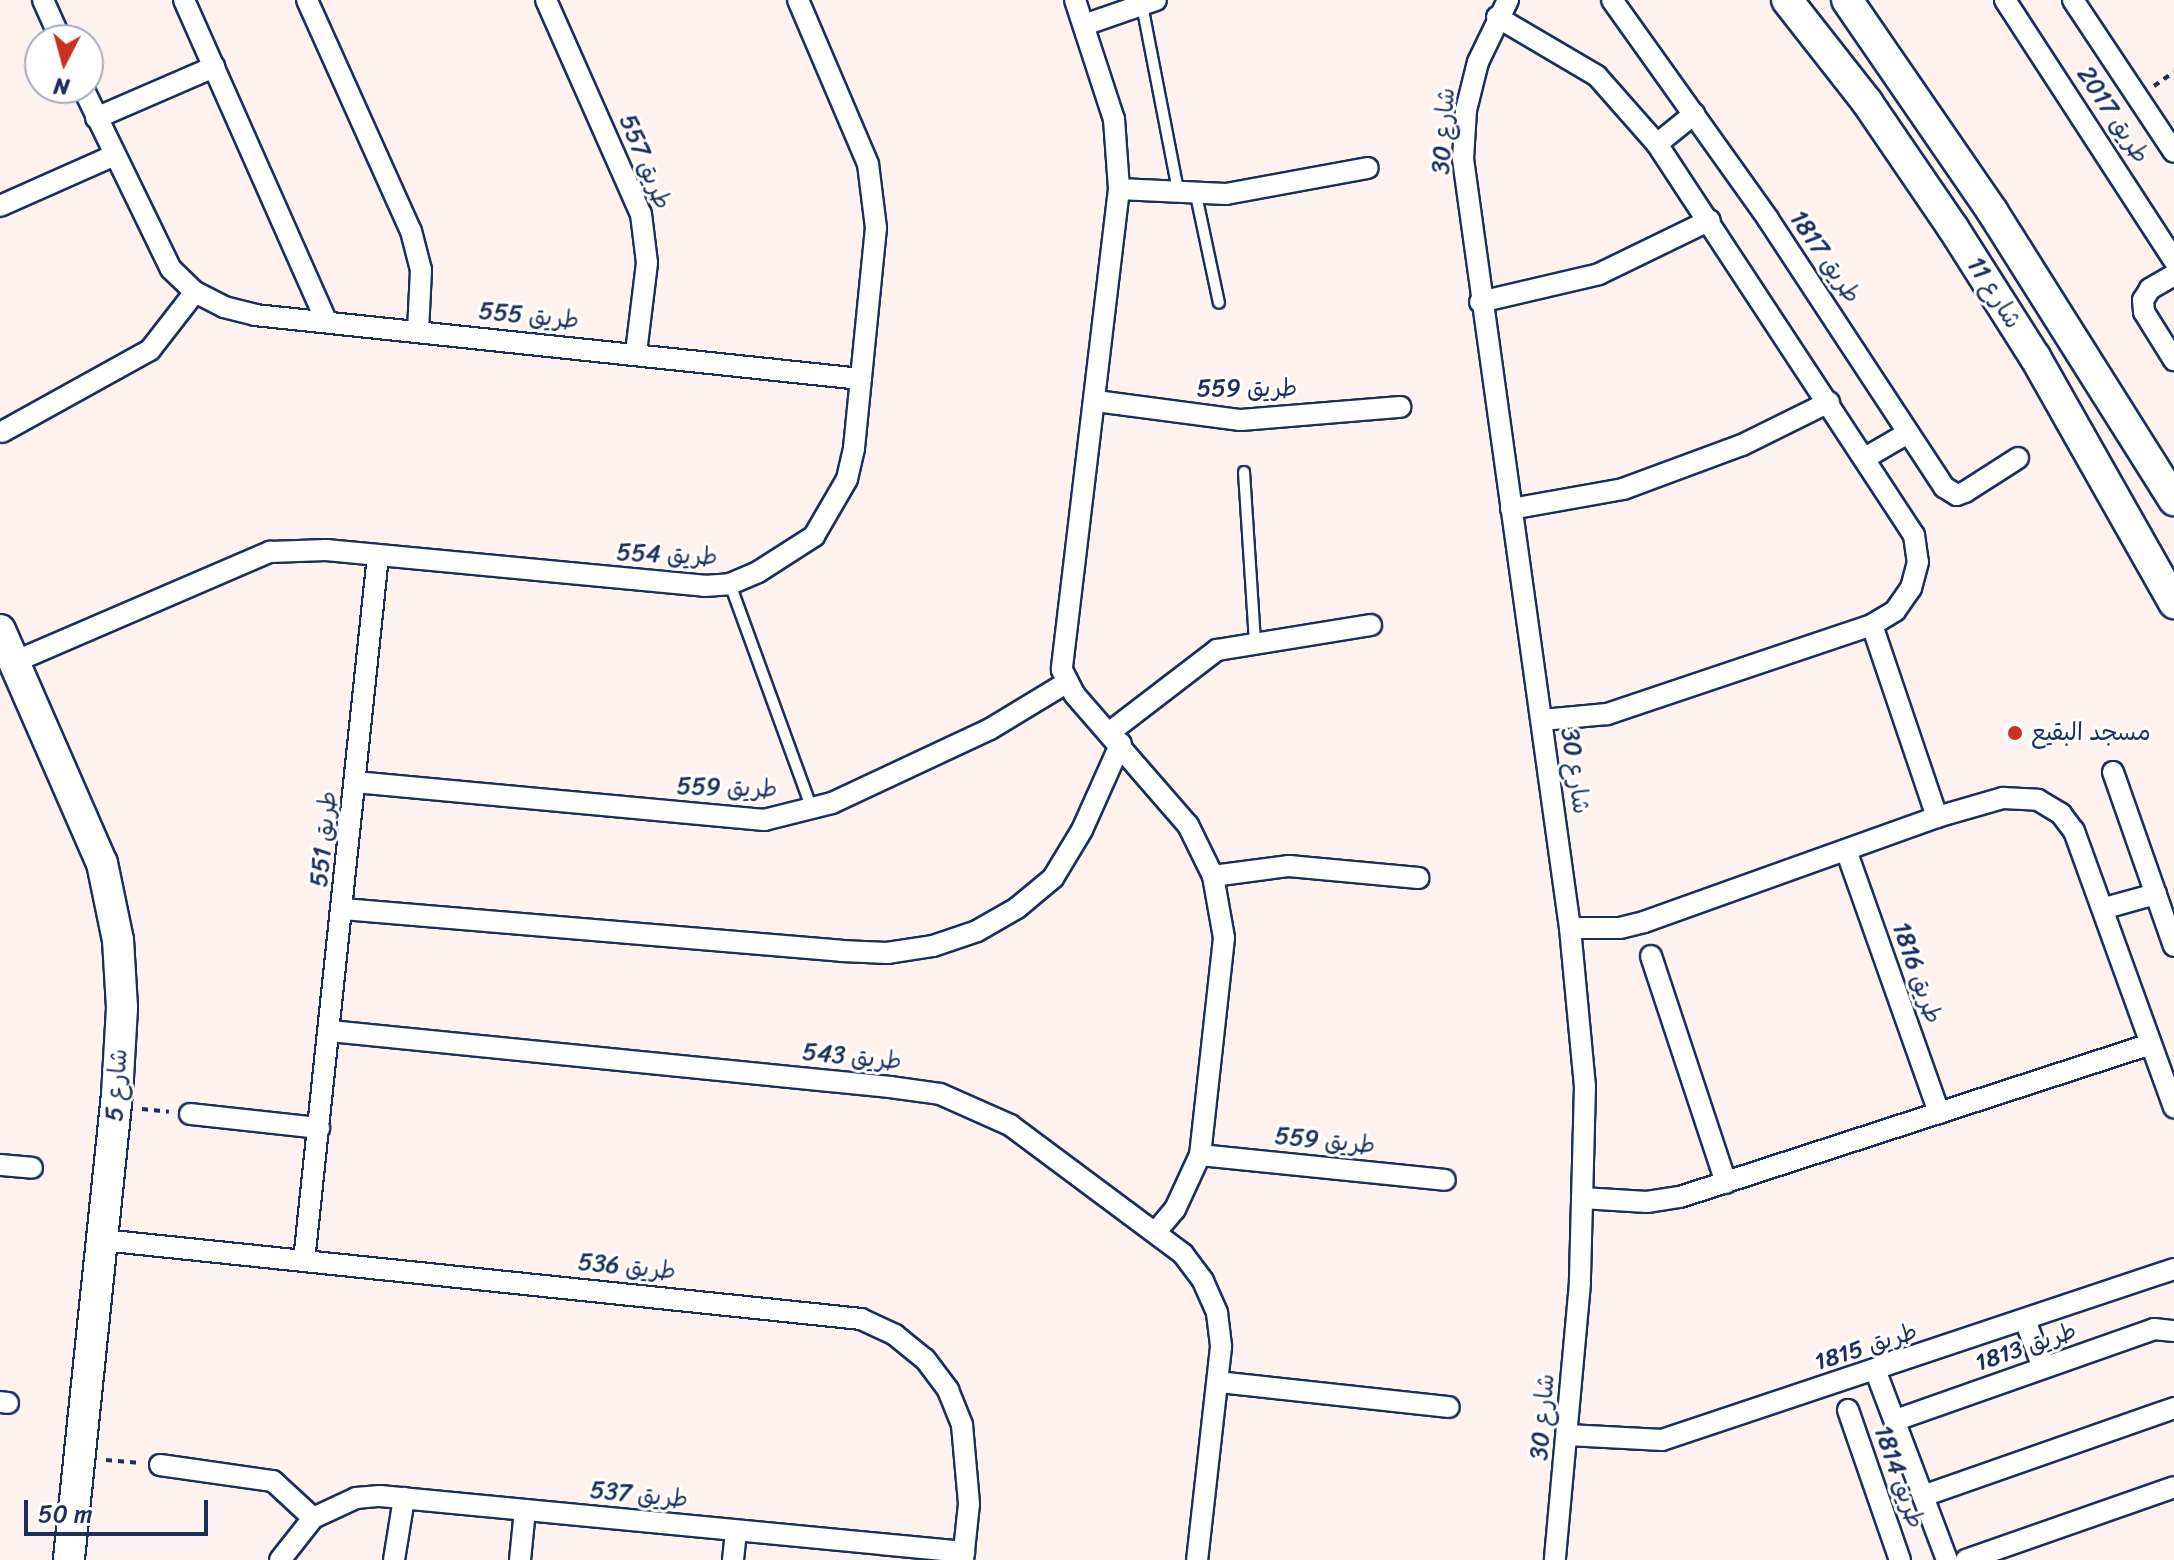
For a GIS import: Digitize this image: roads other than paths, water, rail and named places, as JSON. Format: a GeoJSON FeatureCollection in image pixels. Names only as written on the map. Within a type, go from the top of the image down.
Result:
{"type":"FeatureCollection","features":[{"type":"Feature","properties":{"kind":"street"},"geometry":{"type":"LineString","coordinates":[[43,0],[54,24]]}},
{"type":"Feature","properties":{"kind":"street"},"geometry":{"type":"LineString","coordinates":[[184,0],[326,321]]}},
{"type":"Feature","properties":{"kind":"street"},"geometry":{"type":"LineString","coordinates":[[307,0],[411,231],[421,270],[418,331]]}},
{"type":"Feature","properties":{"kind":"street","name":"طريق 557"},"geometry":{"type":"LineString","coordinates":[[546,0],[641,214],[647,263],[636,353]]}},
{"type":"Feature","properties":{"kind":"street","name":"طريق 554"},"geometry":{"type":"LineString","coordinates":[[14,662],[270,552],[326,550],[677,585],[730,584],[787,557],[814,536],[834,507],[854,448],[876,228],[875,195],[857,133],[798,0]]}},
{"type":"Feature","properties":{"kind":"street"},"geometry":{"type":"LineString","coordinates":[[1075,0],[1114,119],[1119,189],[1063,660],[1066,683],[1188,825],[1213,876],[1221,907],[1222,970],[1200,1155],[1183,1196],[1156,1232]]}},
{"type":"Feature","properties":{"kind":"street","name":"طريق 1817"},"geometry":{"type":"LineString","coordinates":[[1612,0],[1694,114],[1944,487],[1957,495],[2018,458]]}},
{"type":"Feature","properties":{"kind":"street","name":"شارع 11"},"geometry":{"type":"LineString","coordinates":[[1787,0],[1867,102],[1953,228],[2043,370],[2174,603]]}},
{"type":"Feature","properties":{"kind":"street","name":"شارع 11"},"geometry":{"type":"LineString","coordinates":[[1847,0],[1992,211],[2174,500]]}},
{"type":"Feature","properties":{"kind":"street","name":"طريق 2017"},"geometry":{"type":"LineString","coordinates":[[2005,0],[2174,260]]}},
{"type":"Feature","properties":{"kind":"street"},"geometry":{"type":"LineString","coordinates":[[2073,0],[2174,152]]}},
{"type":"Feature","properties":{"kind":"street"},"geometry":{"type":"LineString","coordinates":[[1084,25],[1149,2]]}},
{"type":"Feature","properties":{"kind":"street"},"geometry":{"type":"LineString","coordinates":[[1502,8],[1597,76],[1657,144],[1710,220],[1914,535],[1918,562],[1911,588],[1895,611],[1872,625],[1607,714],[1542,720]]}},
{"type":"Feature","properties":{"kind":"street","name":"شارع 30"},"geometry":{"type":"LineString","coordinates":[[1502,8],[1478,62],[1466,110],[1463,159],[1480,302],[1570,928],[1585,1086],[1582,1198],[1568,1435],[1555,1560]]}},
{"type":"Feature","properties":{"kind":"street"},"geometry":{"type":"LineString","coordinates":[[96,118],[214,67]]}},
{"type":"Feature","properties":{"kind":"street","name":"طريق 555"},"geometry":{"type":"LineString","coordinates":[[90,104],[153,241],[171,269],[195,292],[255,315],[861,379]]}},
{"type":"Feature","properties":{"kind":"street"},"geometry":{"type":"LineString","coordinates":[[1657,144],[1694,114]]}},
{"type":"Feature","properties":{"kind":"street"},"geometry":{"type":"LineString","coordinates":[[0,206],[113,156]]}},
{"type":"Feature","properties":{"kind":"street"},"geometry":{"type":"LineString","coordinates":[[1119,189],[1187,195],[1255,190],[1368,168]]}},
{"type":"Feature","properties":{"kind":"street"},"geometry":{"type":"LineString","coordinates":[[1480,302],[1599,274],[1710,220]]}},
{"type":"Feature","properties":{"kind":"street"},"geometry":{"type":"LineString","coordinates":[[2174,275],[2150,289],[2143,300],[2144,312],[2174,360]]}},
{"type":"Feature","properties":{"kind":"street"},"geometry":{"type":"LineString","coordinates":[[2,432],[150,350],[195,292]]}},
{"type":"Feature","properties":{"kind":"street","name":"طريق 559"},"geometry":{"type":"LineString","coordinates":[[1096,401],[1241,420],[1400,407]]}},
{"type":"Feature","properties":{"kind":"street"},"geometry":{"type":"LineString","coordinates":[[1511,509],[1623,489],[1752,441],[1829,402]]}},
{"type":"Feature","properties":{"kind":"street"},"geometry":{"type":"LineString","coordinates":[[1865,458],[1908,433]]}},
{"type":"Feature","properties":{"kind":"street","name":"طريق 551"},"geometry":{"type":"LineString","coordinates":[[304,1261],[378,556]]}},
{"type":"Feature","properties":{"kind":"street"},"geometry":{"type":"LineString","coordinates":[[343,909],[841,951],[887,953],[933,946],[1004,916],[1053,878],[1082,830],[1115,737],[1217,650],[1255,641],[1371,625]]}},
{"type":"Feature","properties":{"kind":"street"},"geometry":{"type":"LineString","coordinates":[[1872,625],[1937,817]]}},
{"type":"Feature","properties":{"kind":"street","name":"شارع 5"},"geometry":{"type":"LineString","coordinates":[[0,630],[102,863],[118,940],[122,1008],[116,1107],[69,1560]]}},
{"type":"Feature","properties":{"kind":"street","name":"طريق 559"},"geometry":{"type":"LineString","coordinates":[[355,782],[764,820],[813,812],[990,729],[1066,683]]}},
{"type":"Feature","properties":{"kind":"street"},"geometry":{"type":"LineString","coordinates":[[2113,772],[2174,946]]}},
{"type":"Feature","properties":{"kind":"street"},"geometry":{"type":"LineString","coordinates":[[1570,928],[1620,928],[1644,922],[1937,817],[2003,798],[2038,800],[2061,814],[2074,831],[2105,908],[2174,1108]]}},
{"type":"Feature","properties":{"kind":"street","name":"طريق 1816"},"geometry":{"type":"LineString","coordinates":[[1846,850],[1939,1113]]}},
{"type":"Feature","properties":{"kind":"street"},"geometry":{"type":"LineString","coordinates":[[1213,876],[1289,866],[1418,878]]}},
{"type":"Feature","properties":{"kind":"street"},"geometry":{"type":"LineString","coordinates":[[2105,908],[2156,894]]}},
{"type":"Feature","properties":{"kind":"street"},"geometry":{"type":"LineString","coordinates":[[1651,956],[1726,1183]]}},
{"type":"Feature","properties":{"kind":"street","name":"طريق 543"},"geometry":{"type":"LineString","coordinates":[[330,1031],[940,1094],[1010,1125],[1183,1254],[1203,1281],[1217,1313],[1221,1347],[1197,1560]]}},
{"type":"Feature","properties":{"kind":"street"},"geometry":{"type":"LineString","coordinates":[[1582,1198],[1663,1201],[2151,1044]]}},
{"type":"Feature","properties":{"kind":"street"},"geometry":{"type":"LineString","coordinates":[[190,1114],[319,1128]]}},
{"type":"Feature","properties":{"kind":"street","name":"طريق 559"},"geometry":{"type":"LineString","coordinates":[[1200,1155],[1445,1180]]}},
{"type":"Feature","properties":{"kind":"street"},"geometry":{"type":"LineString","coordinates":[[0,1165],[32,1168]]}},
{"type":"Feature","properties":{"kind":"street","name":"طريق 536"},"geometry":{"type":"LineString","coordinates":[[102,1240],[861,1319],[895,1335],[925,1359],[948,1390],[962,1425],[968,1462],[964,1556]]}},
{"type":"Feature","properties":{"kind":"street","name":"طريق 1815"},"geometry":{"type":"LineString","coordinates":[[1568,1435],[1662,1440],[1876,1372],[2174,1269]]}},
{"type":"Feature","properties":{"kind":"street"},"geometry":{"type":"LineString","coordinates":[[2025,1320],[2043,1368]]}},
{"type":"Feature","properties":{"kind":"street","name":"طريق 1813"},"geometry":{"type":"LineString","coordinates":[[1896,1420],[2154,1329],[2174,1331]]}},
{"type":"Feature","properties":{"kind":"street"},"geometry":{"type":"LineString","coordinates":[[1876,1372],[1947,1560]]}},
{"type":"Feature","properties":{"kind":"street"},"geometry":{"type":"LineString","coordinates":[[1218,1382],[1449,1407]]}},
{"type":"Feature","properties":{"kind":"street"},"geometry":{"type":"LineString","coordinates":[[1923,1496],[2174,1408]]}},
{"type":"Feature","properties":{"kind":"street","name":"طريق 1814"},"geometry":{"type":"LineString","coordinates":[[1848,1410],[1900,1560]]}},
{"type":"Feature","properties":{"kind":"street"},"geometry":{"type":"LineString","coordinates":[[160,1465],[273,1481],[313,1518]]}},
{"type":"Feature","properties":{"kind":"street"},"geometry":{"type":"LineString","coordinates":[[1966,1560],[2174,1487]]}},
{"type":"Feature","properties":{"kind":"street","name":"طريق 537"},"geometry":{"type":"LineString","coordinates":[[280,1560],[313,1518],[356,1498],[404,1498],[964,1556]]}},
{"type":"Feature","properties":{"kind":"street"},"geometry":{"type":"LineString","coordinates":[[394,1560],[404,1498]]}},
{"type":"Feature","properties":{"kind":"street"},"geometry":{"type":"LineString","coordinates":[[520,1560],[525,1510]]}},
{"type":"Feature","properties":{"kind":"street"},"geometry":{"type":"LineString","coordinates":[[733,1560],[736,1531]]}},
{"type":"Feature","properties":{"kind":"lane"},"geometry":{"type":"LineString","coordinates":[[1149,2],[1187,195],[1219,303]]}},
{"type":"Feature","properties":{"kind":"lane"},"geometry":{"type":"LineString","coordinates":[[1244,472],[1255,641]]}},
{"type":"Feature","properties":{"kind":"lane"},"geometry":{"type":"LineString","coordinates":[[730,584],[813,812]]}},
{"type":"Feature","properties":{"kind":"place","name":"مسجد البقيع"},"geometry":{"type":"Point","coordinates":[2015,733]}}]}
